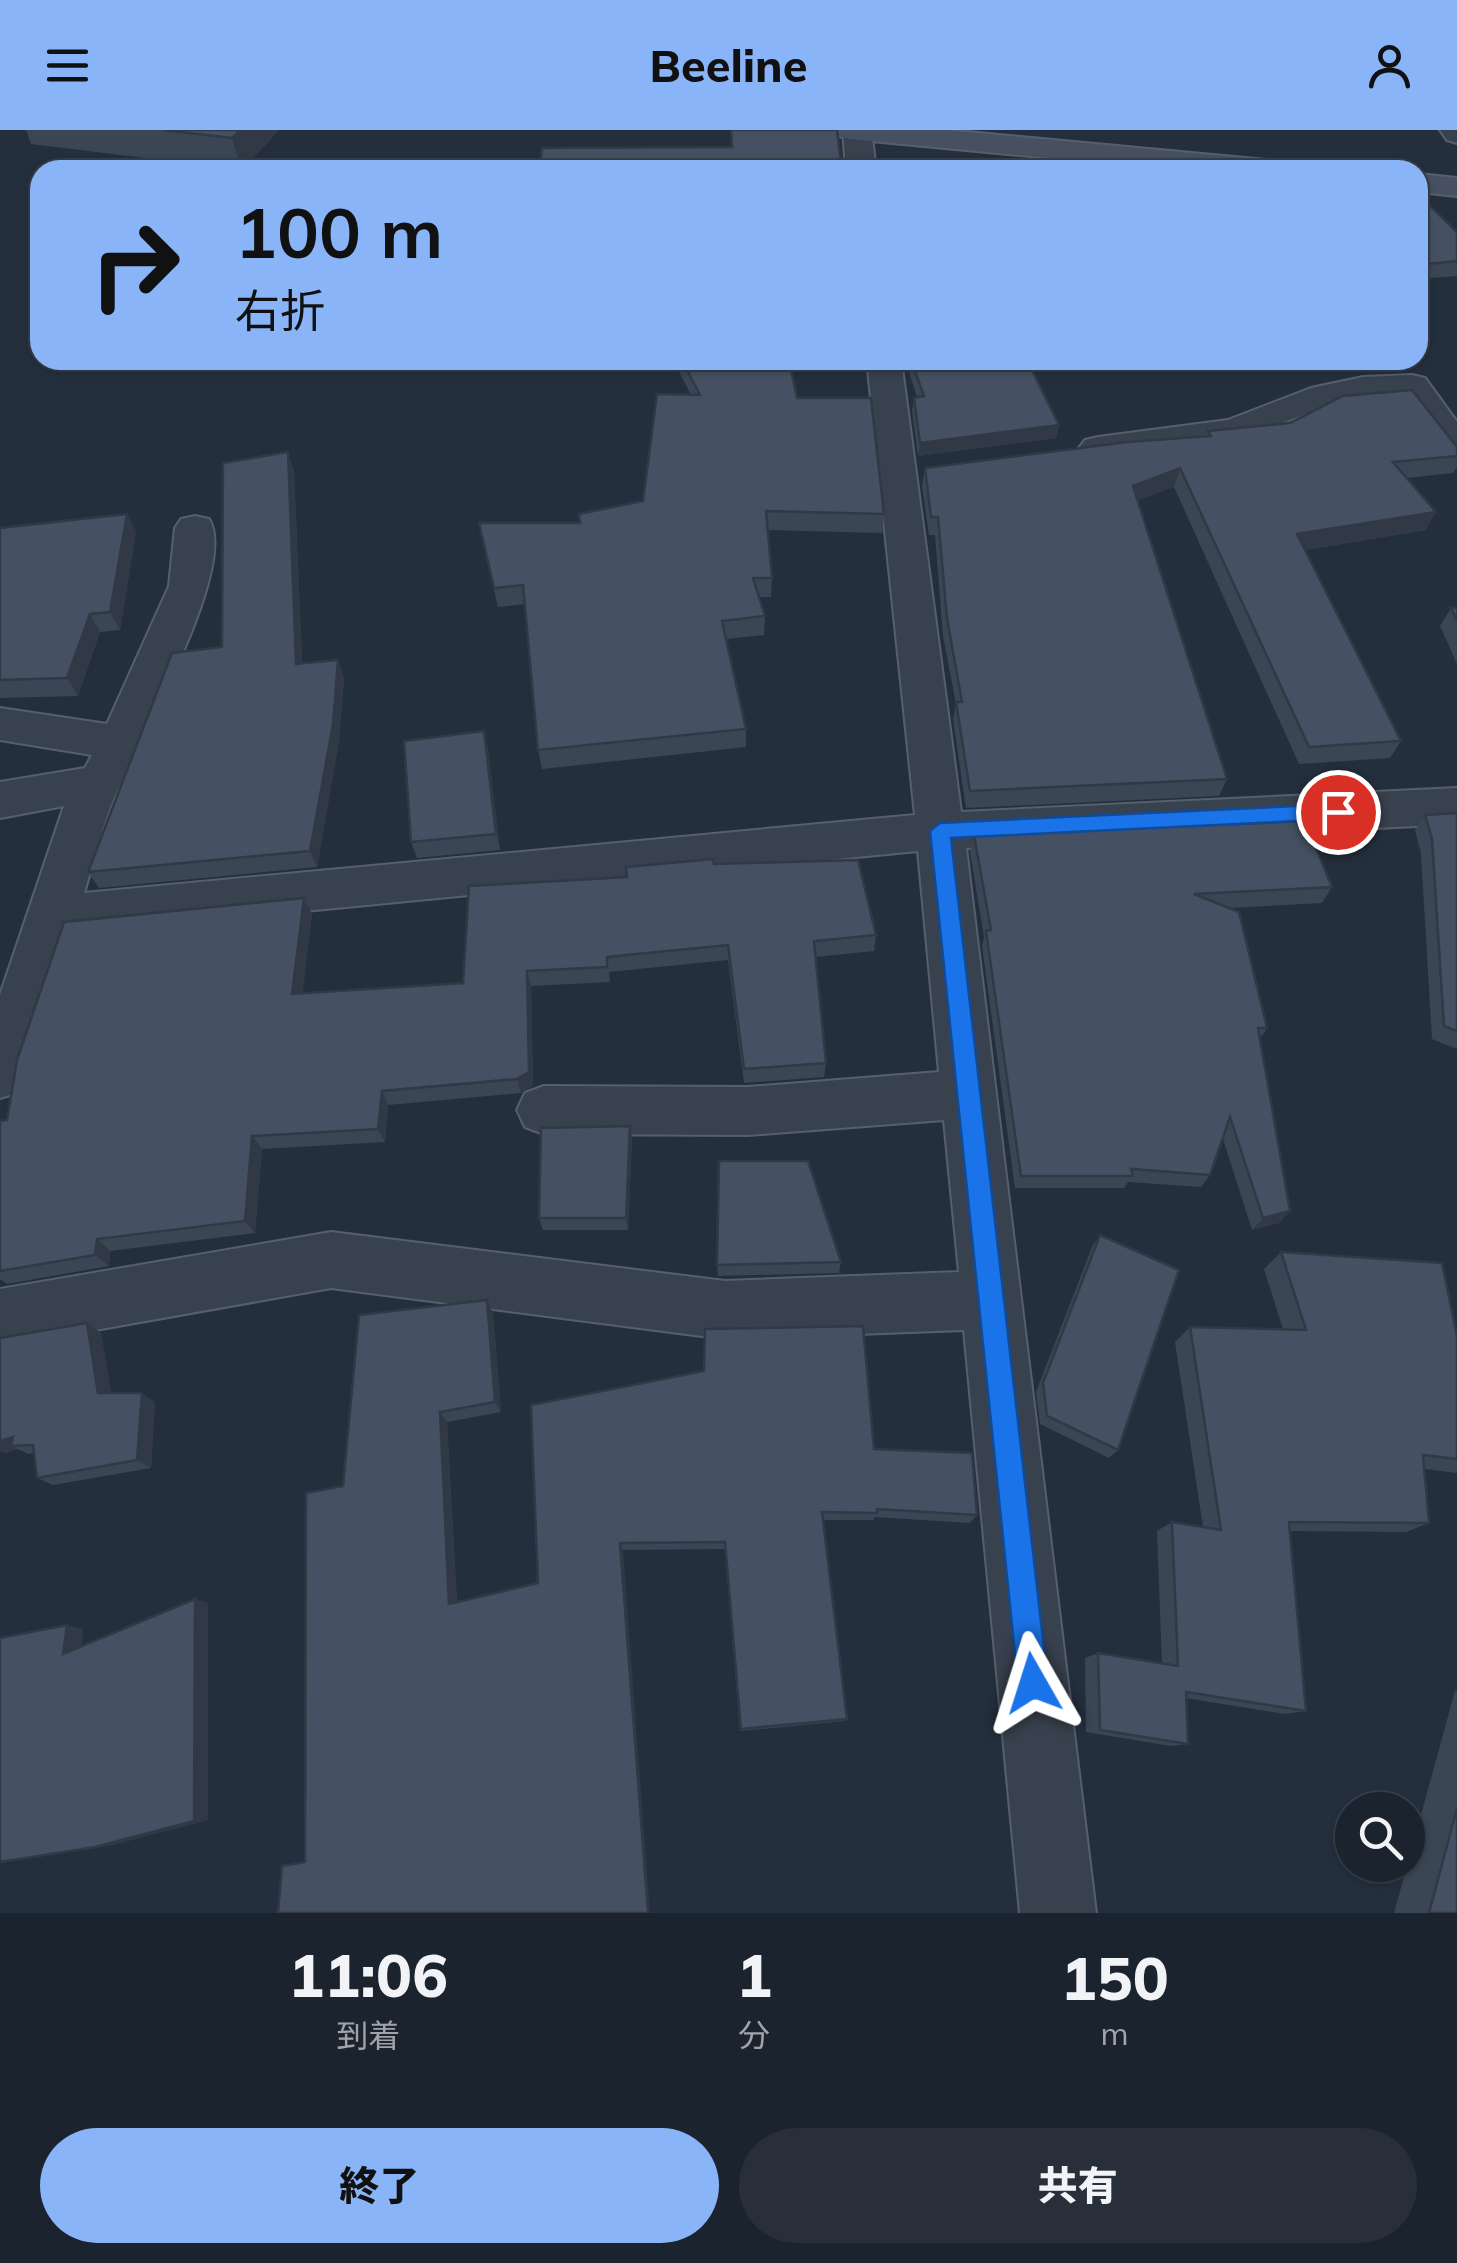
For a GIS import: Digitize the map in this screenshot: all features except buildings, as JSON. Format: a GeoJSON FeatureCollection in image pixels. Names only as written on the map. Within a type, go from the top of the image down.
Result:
{"type":"FeatureCollection","features":[{"type":"Feature","properties":{"kind":"street"},"geometry":{"type":"LineString","coordinates":[[859,160],[854,130],[1170,160]]}},
{"type":"Feature","properties":{"kind":"street"},"geometry":{"type":"LineString","coordinates":[[1428,184],[1457,187]]}},
{"type":"Feature","properties":{"kind":"street"},"geometry":{"type":"LineString","coordinates":[[887,370],[916,472],[940,831],[1058,1913]]}},
{"type":"Feature","properties":{"kind":"street"},"geometry":{"type":"LineString","coordinates":[[1066,452],[1236,430],[1311,399],[1363,388],[1412,386],[1457,447]]}},
{"type":"Feature","properties":{"kind":"street"},"geometry":{"type":"LineString","coordinates":[[0,1075],[88,804],[111,762],[189,586],[195,528]]}},
{"type":"Feature","properties":{"kind":"street"},"geometry":{"type":"LineString","coordinates":[[0,724],[111,762]]}},
{"type":"Feature","properties":{"kind":"street"},"geometry":{"type":"LineString","coordinates":[[0,800],[111,762]]}},
{"type":"Feature","properties":{"kind":"street"},"geometry":{"type":"LineString","coordinates":[[52,916],[940,831],[1457,806]]}},
{"type":"Feature","properties":{"kind":"street"},"geometry":{"type":"LineString","coordinates":[[544,1110],[748,1111],[969,1094]]}},
{"type":"Feature","properties":{"kind":"street"},"geometry":{"type":"LineString","coordinates":[[0,1318],[331,1260],[725,1310],[992,1300]]}},
{"type":"Feature","properties":{"kind":"route"},"geometry":{"type":"LineString","coordinates":[[1033,1683],[940,831],[1338,812]]}}]}
